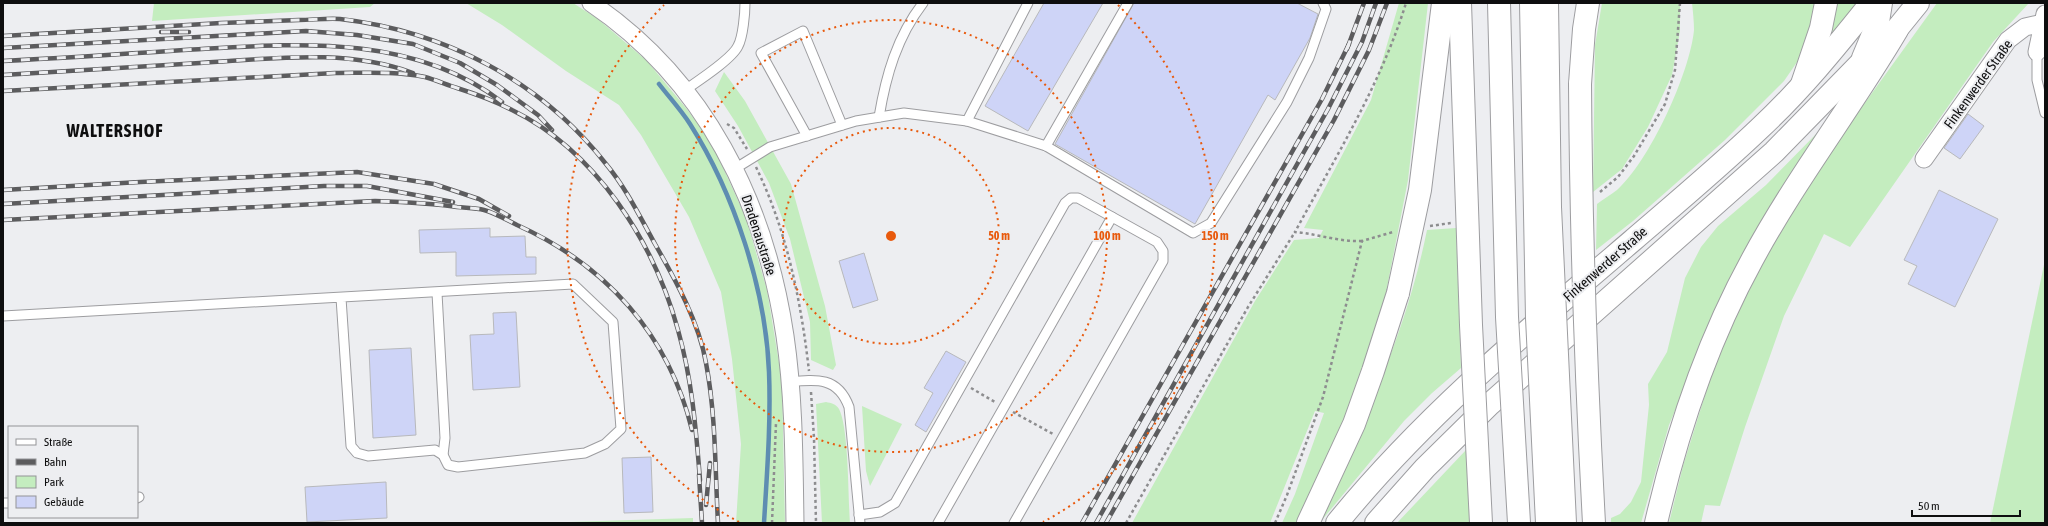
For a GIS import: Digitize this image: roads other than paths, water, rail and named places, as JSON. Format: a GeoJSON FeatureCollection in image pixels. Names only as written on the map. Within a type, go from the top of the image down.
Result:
{"type":"FeatureCollection","features":[{"type":"Feature","properties":{"kind":"main road"},"geometry":{"type":"LineString","coordinates":[[1308,523],[1354,424],[1374,371],[1398,293],[1420,190],[1443,3]]}},
{"type":"Feature","properties":{"kind":"main road"},"geometry":{"type":"LineString","coordinates":[[1460,3],[1471,325],[1482,523]]}},
{"type":"Feature","properties":{"kind":"main road"},"geometry":{"type":"LineString","coordinates":[[1499,3],[1507,318],[1519,523]]}},
{"type":"Feature","properties":{"kind":"main road"},"geometry":{"type":"LineString","coordinates":[[1530,3],[1537,318],[1547,523]]}},
{"type":"Feature","properties":{"kind":"main road"},"geometry":{"type":"LineString","coordinates":[[1547,3],[1550,207],[1565,523]]}},
{"type":"Feature","properties":{"kind":"main road"},"geometry":{"type":"LineString","coordinates":[[1588,3],[1584,29],[1580,84],[1581,231],[1586,378],[1594,523]]}},
{"type":"Feature","properties":{"kind":"main road"},"geometry":{"type":"LineString","coordinates":[[1802,84],[1821,28],[1826,3]]}},
{"type":"Feature","properties":{"kind":"main road","name":"Finkenwerder Straße"},"geometry":{"type":"LineString","coordinates":[[1337,523],[1371,484],[1481,372],[1712,173],[1760,129],[1802,84],[1871,3]]}},
{"type":"Feature","properties":{"kind":"main road","name":"Finkenwerder Straße"},"geometry":{"type":"LineString","coordinates":[[1860,64],[1878,22],[1882,3]]}},
{"type":"Feature","properties":{"kind":"main road","name":"Finkenwerder Straße"},"geometry":{"type":"LineString","coordinates":[[1376,523],[1425,468],[1490,404],[1768,157],[1860,64],[1896,30],[1918,3]]}},
{"type":"Feature","properties":{"kind":"main road"},"geometry":{"type":"LineString","coordinates":[[1656,523],[1667,476],[1690,401],[1713,343],[1752,260],[1809,165],[1880,59],[1896,30]]}},
{"type":"Feature","properties":{"kind":"street","name":"Dradenaustraße"},"geometry":{"type":"LineString","coordinates":[[591,3],[608,15],[646,48],[685,90],[706,117],[736,168],[752,209],[774,285],[785,335],[793,430],[795,523]]}},
{"type":"Feature","properties":{"kind":"street","name":"Finkenwerder Straße"},"geometry":{"type":"LineString","coordinates":[[2037,52],[2044,17]]}},
{"type":"Feature","properties":{"kind":"street","name":"Finkenwerder Straße"},"geometry":{"type":"LineString","coordinates":[[1924,159],[2008,40],[2025,27],[2044,17]]}},
{"type":"Feature","properties":{"kind":"lane"},"geometry":{"type":"LineString","coordinates":[[685,90],[720,64],[738,48],[745,12],[745,3]]}},
{"type":"Feature","properties":{"kind":"lane"},"geometry":{"type":"LineString","coordinates":[[879,117],[885,85],[895,49],[923,3]]}},
{"type":"Feature","properties":{"kind":"lane"},"geometry":{"type":"LineString","coordinates":[[967,121],[1028,3]]}},
{"type":"Feature","properties":{"kind":"lane"},"geometry":{"type":"LineString","coordinates":[[1046,146],[1128,3]]}},
{"type":"Feature","properties":{"kind":"lane"},"geometry":{"type":"LineString","coordinates":[[736,168],[770,147],[842,125],[879,117],[904,113],[967,121],[1046,146],[1193,233],[1210,223],[1287,102],[1310,58],[1326,9],[1323,3]]}},
{"type":"Feature","properties":{"kind":"lane"},"geometry":{"type":"LineString","coordinates":[[807,136],[761,53],[803,31],[842,125]]}},
{"type":"Feature","properties":{"kind":"lane"},"geometry":{"type":"LineString","coordinates":[[2037,52],[2037,80],[2045,113]]}},
{"type":"Feature","properties":{"kind":"lane"},"geometry":{"type":"LineString","coordinates":[[790,382],[822,380],[841,392],[846,399],[849,407],[859,519],[880,512],[895,503],[1065,203],[1071,198],[1078,198],[1157,242],[1163,251],[1163,261],[1014,523]]}},
{"type":"Feature","properties":{"kind":"lane"},"geometry":{"type":"LineString","coordinates":[[938,523],[1112,216]]}},
{"type":"Feature","properties":{"kind":"lane"},"geometry":{"type":"LineString","coordinates":[[3,316],[437,293],[573,284],[613,322],[621,429],[606,444],[585,453],[458,467],[448,465],[444,455],[445,438],[437,293]]}},
{"type":"Feature","properties":{"kind":"lane"},"geometry":{"type":"LineString","coordinates":[[341,298],[351,446],[357,453],[368,456],[435,450],[444,455]]}},
{"type":"Feature","properties":{"kind":"waterway"},"geometry":{"type":"LineString","coordinates":[[659,84],[690,124],[706,151],[720,180],[734,211],[745,243],[762,308],[767,341],[769,372],[769,429],[764,523]]}},
{"type":"Feature","properties":{"kind":"railway"},"geometry":{"type":"LineString","coordinates":[[1347,49],[1364,3]]}},
{"type":"Feature","properties":{"kind":"railway"},"geometry":{"type":"LineString","coordinates":[[1096,523],[1328,109],[1362,42],[1376,3]]}},
{"type":"Feature","properties":{"kind":"railway"},"geometry":{"type":"LineString","coordinates":[[1106,523],[1334,120],[1369,50],[1387,3]]}},
{"type":"Feature","properties":{"kind":"railway"},"geometry":{"type":"LineString","coordinates":[[3,36],[221,23],[340,19],[379,25],[417,35],[453,48],[488,65],[521,85],[552,108],[580,134],[613,173],[638,213],[685,301],[703,348],[712,402],[718,523]]}},
{"type":"Feature","properties":{"kind":"railway"},"geometry":{"type":"LineString","coordinates":[[3,48],[306,31],[357,35],[413,44],[460,63],[497,85],[538,115],[552,130]]}},
{"type":"Feature","properties":{"kind":"railway"},"geometry":{"type":"LineString","coordinates":[[161,32],[189,32]]}},
{"type":"Feature","properties":{"kind":"railway"},"geometry":{"type":"LineString","coordinates":[[1082,523],[1322,99],[1349,44]]}},
{"type":"Feature","properties":{"kind":"railway"},"geometry":{"type":"LineString","coordinates":[[3,61],[267,46],[308,45],[349,48],[390,53],[429,64],[466,79],[502,102]]}},
{"type":"Feature","properties":{"kind":"railway"},"geometry":{"type":"LineString","coordinates":[[3,75],[307,57],[361,60],[387,65],[413,73]]}},
{"type":"Feature","properties":{"kind":"railway"},"geometry":{"type":"LineString","coordinates":[[3,91],[335,73],[391,73],[429,78],[485,98],[512,110],[542,128],[570,149],[595,174],[618,202],[654,264],[667,297],[683,348],[695,423],[700,480]]}},
{"type":"Feature","properties":{"kind":"railway"},"geometry":{"type":"LineString","coordinates":[[3,190],[357,172],[434,184],[479,199],[509,216]]}},
{"type":"Feature","properties":{"kind":"railway"},"geometry":{"type":"LineString","coordinates":[[3,204],[324,186],[367,186],[453,202]]}},
{"type":"Feature","properties":{"kind":"railway"},"geometry":{"type":"LineString","coordinates":[[3,220],[375,201],[427,204],[484,210],[549,241],[579,261],[605,282],[629,307],[650,334],[667,364],[682,396],[692,430]]}},
{"type":"Feature","properties":{"kind":"railway"},"geometry":{"type":"LineString","coordinates":[[706,505],[710,463]]}},
{"type":"Feature","properties":{"kind":"railway"},"geometry":{"type":"LineString","coordinates":[[699,475],[702,523]]}},
{"type":"Feature","properties":{"kind":"district","name":"WALTERSHOF"},"geometry":{"type":"Point","coordinates":[115,131]}}]}
